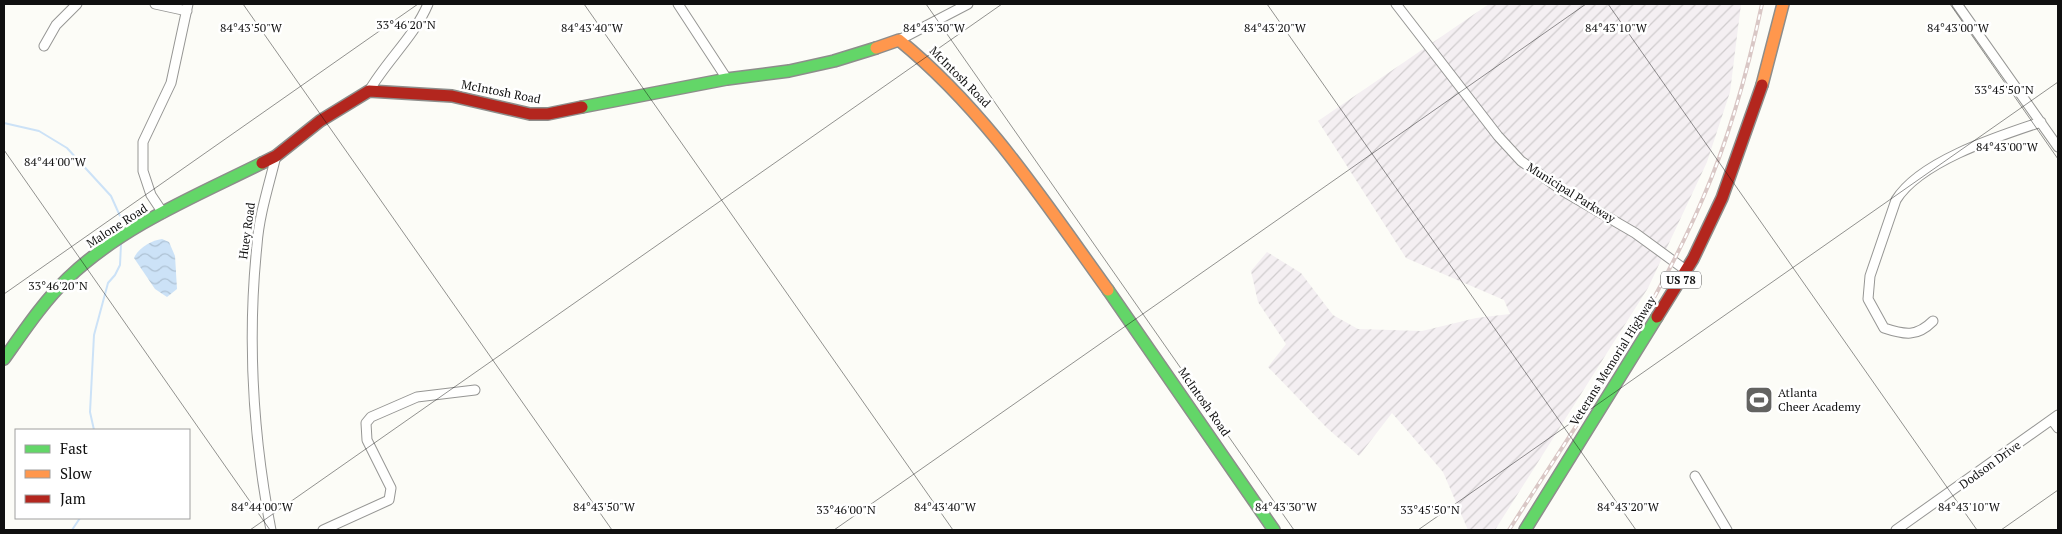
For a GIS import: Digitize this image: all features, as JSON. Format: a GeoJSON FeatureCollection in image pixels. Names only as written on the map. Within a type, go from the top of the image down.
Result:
{"type":"FeatureCollection","features":[{"type":"Feature","properties":{"kind":"street"},"geometry":{"type":"LineString","coordinates":[[44,46],[56,25],[77,4]]}},
{"type":"Feature","properties":{"kind":"street"},"geometry":{"type":"LineString","coordinates":[[156,4],[187,7],[171,82],[143,142],[143,171],[151,195],[163,214]]}},
{"type":"Feature","properties":{"kind":"street"},"geometry":{"type":"LineString","coordinates":[[276,156],[320,121],[369,91],[380,72],[417,27],[428,4]]}},
{"type":"Feature","properties":{"kind":"street"},"geometry":{"type":"LineString","coordinates":[[678,4],[727,79]]}},
{"type":"Feature","properties":{"kind":"street"},"geometry":{"type":"LineString","coordinates":[[899,40],[968,4]]}},
{"type":"Feature","properties":{"kind":"street","name":"Municipal Parkway"},"geometry":{"type":"LineString","coordinates":[[1396,4],[1498,136],[1521,162],[1563,191],[1635,233],[1687,271]]}},
{"type":"Feature","properties":{"kind":"street","name":"Veterans Memorial Highway"},"geometry":{"type":"LineString","coordinates":[[1525,530],[1687,271],[1722,198],[1757,104],[1783,4]]}},
{"type":"Feature","properties":{"kind":"street"},"geometry":{"type":"LineString","coordinates":[[1957,4],[2058,148]]}},
{"type":"Feature","properties":{"kind":"street","name":"McIntosh Road"},"geometry":{"type":"LineString","coordinates":[[369,91],[452,96],[530,114],[548,114],[727,79],[789,71],[835,60],[899,40],[927,61],[966,98],[1004,144],[1184,396],[1274,530]]}},
{"type":"Feature","properties":{"kind":"street"},"geometry":{"type":"LineString","coordinates":[[1933,321],[1923,331],[1898,333],[1884,328],[1868,299],[1870,276],[1896,200],[1903,189],[1914,180],[1978,144],[2041,122]]}},
{"type":"Feature","properties":{"kind":"street","name":"Malone Road"},"geometry":{"type":"LineString","coordinates":[[4,358],[47,300],[68,277],[102,251],[163,214],[276,156]]}},
{"type":"Feature","properties":{"kind":"street","name":"Huey Road"},"geometry":{"type":"LineString","coordinates":[[271,530],[256,434],[252,344],[257,244],[276,156]]}},
{"type":"Feature","properties":{"kind":"street"},"geometry":{"type":"LineString","coordinates":[[323,530],[389,500],[391,488],[367,440],[366,423],[371,417],[417,397],[474,390]]}},
{"type":"Feature","properties":{"kind":"street"},"geometry":{"type":"LineString","coordinates":[[2055,418],[2058,428]]}},
{"type":"Feature","properties":{"kind":"street","name":"Dodson Drive"},"geometry":{"type":"LineString","coordinates":[[1896,530],[2055,418]]}},
{"type":"Feature","properties":{"kind":"street"},"geometry":{"type":"LineString","coordinates":[[1695,476],[1727,530]]}},
{"type":"Feature","properties":{"kind":"shaded area"},"geometry":{"type":"Polygon","coordinates":[[[1489,4],[1741,4],[1730,92],[1707,162],[1648,288],[1495,530],[1468,530],[1443,472],[1392,413],[1359,456],[1327,428],[1268,367],[1286,344],[1258,302],[1251,271],[1267,252],[1301,273],[1333,315],[1358,329],[1422,331],[1476,318],[1510,314],[1504,300],[1406,258],[1318,121],[1489,4]]]}},
{"type":"Feature","properties":{"kind":"water"},"geometry":{"type":"Polygon","coordinates":[[[162,239],[169,242],[175,256],[177,289],[167,297],[155,289],[134,258],[146,245],[162,239]]]}},
{"type":"Feature","properties":{"kind":"waterway"},"geometry":{"type":"LineString","coordinates":[[4,123],[39,131],[67,148],[111,196],[120,216],[124,233]]}},
{"type":"Feature","properties":{"kind":"waterway"},"geometry":{"type":"LineString","coordinates":[[94,429],[90,412],[94,335],[108,283],[120,265],[121,244]]}},
{"type":"Feature","properties":{"kind":"waterway"},"geometry":{"type":"LineString","coordinates":[[72,530],[79,519]]}},
{"type":"Feature","properties":{"kind":"railway"},"geometry":{"type":"LineString","coordinates":[[1509,530],[1638,327],[1683,242],[1713,175],[1730,127],[1751,53],[1762,4]]}},
{"type":"Feature","properties":{"kind":"traffic: fast"},"geometry":{"type":"LineString","coordinates":[[582,107],[727,79],[789,71],[834,61],[876,48]]}},
{"type":"Feature","properties":{"kind":"traffic: fast"},"geometry":{"type":"LineString","coordinates":[[4,359],[50,297],[89,259],[160,213],[262,163]]}},
{"type":"Feature","properties":{"kind":"traffic: fast"},"geometry":{"type":"LineString","coordinates":[[1108,290],[1274,530]]}},
{"type":"Feature","properties":{"kind":"traffic: fast"},"geometry":{"type":"LineString","coordinates":[[1525,530],[1657,317]]}},
{"type":"Feature","properties":{"kind":"traffic: slow"},"geometry":{"type":"LineString","coordinates":[[1762,85],[1783,4]]}},
{"type":"Feature","properties":{"kind":"traffic: slow"},"geometry":{"type":"LineString","coordinates":[[876,48],[899,40],[959,96],[1012,158],[1108,290]]}},
{"type":"Feature","properties":{"kind":"traffic: jam"},"geometry":{"type":"LineString","coordinates":[[1657,317],[1693,259],[1722,198],[1762,85]]}},
{"type":"Feature","properties":{"kind":"traffic: jam"},"geometry":{"type":"LineString","coordinates":[[262,163],[276,156],[320,121],[369,91],[452,96],[530,114],[548,114],[582,107]]}},
{"type":"Feature","properties":{"kind":"place","name":"Atlanta Cheer Academy"},"geometry":{"type":"Point","coordinates":[1759,400]}}]}
